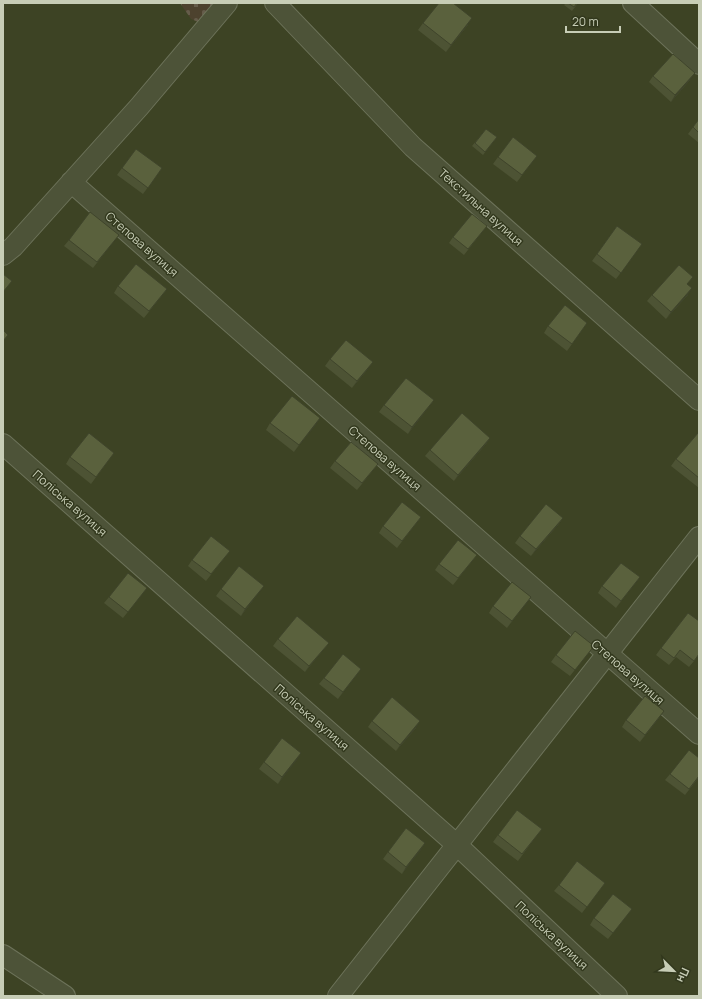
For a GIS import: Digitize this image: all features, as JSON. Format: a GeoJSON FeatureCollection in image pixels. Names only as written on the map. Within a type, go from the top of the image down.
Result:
{"type":"FeatureCollection","features":[{"type":"Feature","properties":{"kind":"street"},"geometry":{"type":"LineString","coordinates":[[3,254],[13,247],[139,107],[227,3]]}},
{"type":"Feature","properties":{"kind":"street","name":"Текстильна вулиця"},"geometry":{"type":"LineString","coordinates":[[275,3],[413,147],[699,400]]}},
{"type":"Feature","properties":{"kind":"street"},"geometry":{"type":"LineString","coordinates":[[633,3],[699,64]]}},
{"type":"Feature","properties":{"kind":"street","name":"Степова вулиця"},"geometry":{"type":"LineString","coordinates":[[71,182],[699,734]]}},
{"type":"Feature","properties":{"kind":"street","name":"Поліська вулиця"},"geometry":{"type":"LineString","coordinates":[[3,444],[457,845],[617,996]]}},
{"type":"Feature","properties":{"kind":"street"},"geometry":{"type":"LineString","coordinates":[[338,996],[699,537]]}},
{"type":"Feature","properties":{"kind":"street"},"geometry":{"type":"LineString","coordinates":[[3,955],[65,996]]}},
{"type":"Feature","properties":{"kind":"green space"},"geometry":{"type":"Polygon","coordinates":[[[180,3],[222,3],[203,24],[191,19],[180,3]]]}},
{"type":"Feature","properties":{"kind":"building"},"geometry":{"type":"Polygon","coordinates":[[[439,3],[453,3],[472,18],[451,45],[423,23],[439,3]]]}},
{"type":"Feature","properties":{"kind":"building"},"geometry":{"type":"Polygon","coordinates":[[[568,3],[577,3],[574,7],[568,3]]]}},
{"type":"Feature","properties":{"kind":"building"},"geometry":{"type":"Polygon","coordinates":[[[673,54],[695,73],[675,95],[653,76],[673,54]]]}},
{"type":"Feature","properties":{"kind":"building"},"geometry":{"type":"Polygon","coordinates":[[[699,119],[699,133],[693,127],[699,119]]]}},
{"type":"Feature","properties":{"kind":"building"},"geometry":{"type":"Polygon","coordinates":[[[486,129],[497,137],[485,152],[475,143],[486,129]]]}},
{"type":"Feature","properties":{"kind":"building"},"geometry":{"type":"Polygon","coordinates":[[[513,137],[537,156],[522,175],[498,157],[513,137]]]}},
{"type":"Feature","properties":{"kind":"building"},"geometry":{"type":"Polygon","coordinates":[[[136,149],[162,168],[148,188],[122,168],[136,149]]]}},
{"type":"Feature","properties":{"kind":"building"},"geometry":{"type":"Polygon","coordinates":[[[90,212],[119,235],[97,262],[69,240],[90,212]]]}},
{"type":"Feature","properties":{"kind":"building"},"geometry":{"type":"Polygon","coordinates":[[[472,214],[487,226],[468,249],[453,237],[472,214]]]}},
{"type":"Feature","properties":{"kind":"building"},"geometry":{"type":"Polygon","coordinates":[[[617,226],[642,244],[621,273],[597,254],[617,226]]]}},
{"type":"Feature","properties":{"kind":"building"},"geometry":{"type":"Polygon","coordinates":[[[136,264],[167,289],[149,311],[118,286],[136,264]]]}},
{"type":"Feature","properties":{"kind":"building"},"geometry":{"type":"Polygon","coordinates":[[[679,265],[693,277],[687,284],[692,288],[671,312],[652,295],[679,265]]]}},
{"type":"Feature","properties":{"kind":"building"},"geometry":{"type":"Polygon","coordinates":[[[3,274],[12,281],[3,292],[3,274]]]}},
{"type":"Feature","properties":{"kind":"building"},"geometry":{"type":"Polygon","coordinates":[[[565,305],[587,323],[572,344],[548,326],[565,305]]]}},
{"type":"Feature","properties":{"kind":"building"},"geometry":{"type":"Polygon","coordinates":[[[3,330],[8,335],[3,341],[3,330]]]}},
{"type":"Feature","properties":{"kind":"building"},"geometry":{"type":"Polygon","coordinates":[[[346,340],[373,362],[357,381],[330,359],[346,340]]]}},
{"type":"Feature","properties":{"kind":"building"},"geometry":{"type":"Polygon","coordinates":[[[406,378],[434,400],[412,427],[384,405],[406,378]]]}},
{"type":"Feature","properties":{"kind":"building"},"geometry":{"type":"Polygon","coordinates":[[[292,396],[320,418],[299,445],[270,423],[292,396]]]}},
{"type":"Feature","properties":{"kind":"building"},"geometry":{"type":"Polygon","coordinates":[[[462,413],[490,438],[458,475],[430,450],[462,413]]]}},
{"type":"Feature","properties":{"kind":"building"},"geometry":{"type":"Polygon","coordinates":[[[89,433],[114,453],[96,477],[70,457],[89,433]]]}},
{"type":"Feature","properties":{"kind":"building"},"geometry":{"type":"Polygon","coordinates":[[[698,433],[699,434],[699,478],[676,459],[698,433]]]}},
{"type":"Feature","properties":{"kind":"building"},"geometry":{"type":"Polygon","coordinates":[[[351,442],[378,464],[362,483],[335,461],[351,442]]]}},
{"type":"Feature","properties":{"kind":"building"},"geometry":{"type":"Polygon","coordinates":[[[402,502],[421,517],[402,541],[383,526],[402,502]]]}},
{"type":"Feature","properties":{"kind":"building"},"geometry":{"type":"Polygon","coordinates":[[[546,504],[563,518],[536,549],[520,536],[546,504]]]}},
{"type":"Feature","properties":{"kind":"building"},"geometry":{"type":"Polygon","coordinates":[[[211,536],[230,551],[211,574],[192,560],[211,536]]]}},
{"type":"Feature","properties":{"kind":"building"},"geometry":{"type":"Polygon","coordinates":[[[458,540],[477,555],[458,578],[439,564],[458,540]]]}},
{"type":"Feature","properties":{"kind":"building"},"geometry":{"type":"Polygon","coordinates":[[[621,563],[640,577],[621,601],[602,586],[621,563]]]}},
{"type":"Feature","properties":{"kind":"building"},"geometry":{"type":"Polygon","coordinates":[[[239,566],[264,586],[245,609],[221,589],[239,566]]]}},
{"type":"Feature","properties":{"kind":"building"},"geometry":{"type":"Polygon","coordinates":[[[128,573],[147,588],[128,612],[109,597],[128,573]]]}},
{"type":"Feature","properties":{"kind":"building"},"geometry":{"type":"Polygon","coordinates":[[[512,582],[531,597],[512,621],[493,606],[512,582]]]}},
{"type":"Feature","properties":{"kind":"building"},"geometry":{"type":"Polygon","coordinates":[[[688,613],[699,621],[699,654],[694,661],[680,650],[674,658],[661,648],[688,613]]]}},
{"type":"Feature","properties":{"kind":"building"},"geometry":{"type":"Polygon","coordinates":[[[297,616],[329,643],[309,666],[278,639],[297,616]]]}},
{"type":"Feature","properties":{"kind":"building"},"geometry":{"type":"Polygon","coordinates":[[[575,631],[594,646],[575,670],[556,655],[575,631]]]}},
{"type":"Feature","properties":{"kind":"building"},"geometry":{"type":"Polygon","coordinates":[[[343,654],[361,669],[343,692],[324,678],[343,654]]]}},
{"type":"Feature","properties":{"kind":"building"},"geometry":{"type":"Polygon","coordinates":[[[645,696],[664,711],[645,735],[626,720],[645,696]]]}},
{"type":"Feature","properties":{"kind":"building"},"geometry":{"type":"Polygon","coordinates":[[[392,697],[420,721],[400,745],[372,721],[392,697]]]}},
{"type":"Feature","properties":{"kind":"building"},"geometry":{"type":"Polygon","coordinates":[[[282,738],[301,753],[282,777],[264,762],[282,738]]]}},
{"type":"Feature","properties":{"kind":"building"},"geometry":{"type":"Polygon","coordinates":[[[689,750],[699,758],[699,776],[689,789],[670,774],[689,750]]]}},
{"type":"Feature","properties":{"kind":"building"},"geometry":{"type":"Polygon","coordinates":[[[517,810],[542,829],[522,854],[498,835],[517,810]]]}},
{"type":"Feature","properties":{"kind":"building"},"geometry":{"type":"Polygon","coordinates":[[[406,828],[425,843],[406,867],[388,852],[406,828]]]}},
{"type":"Feature","properties":{"kind":"building"},"geometry":{"type":"Polygon","coordinates":[[[577,861],[605,883],[587,907],[559,885],[577,861]]]}},
{"type":"Feature","properties":{"kind":"building"},"geometry":{"type":"Polygon","coordinates":[[[613,894],[632,909],[613,933],[594,918],[613,894]]]}}]}
